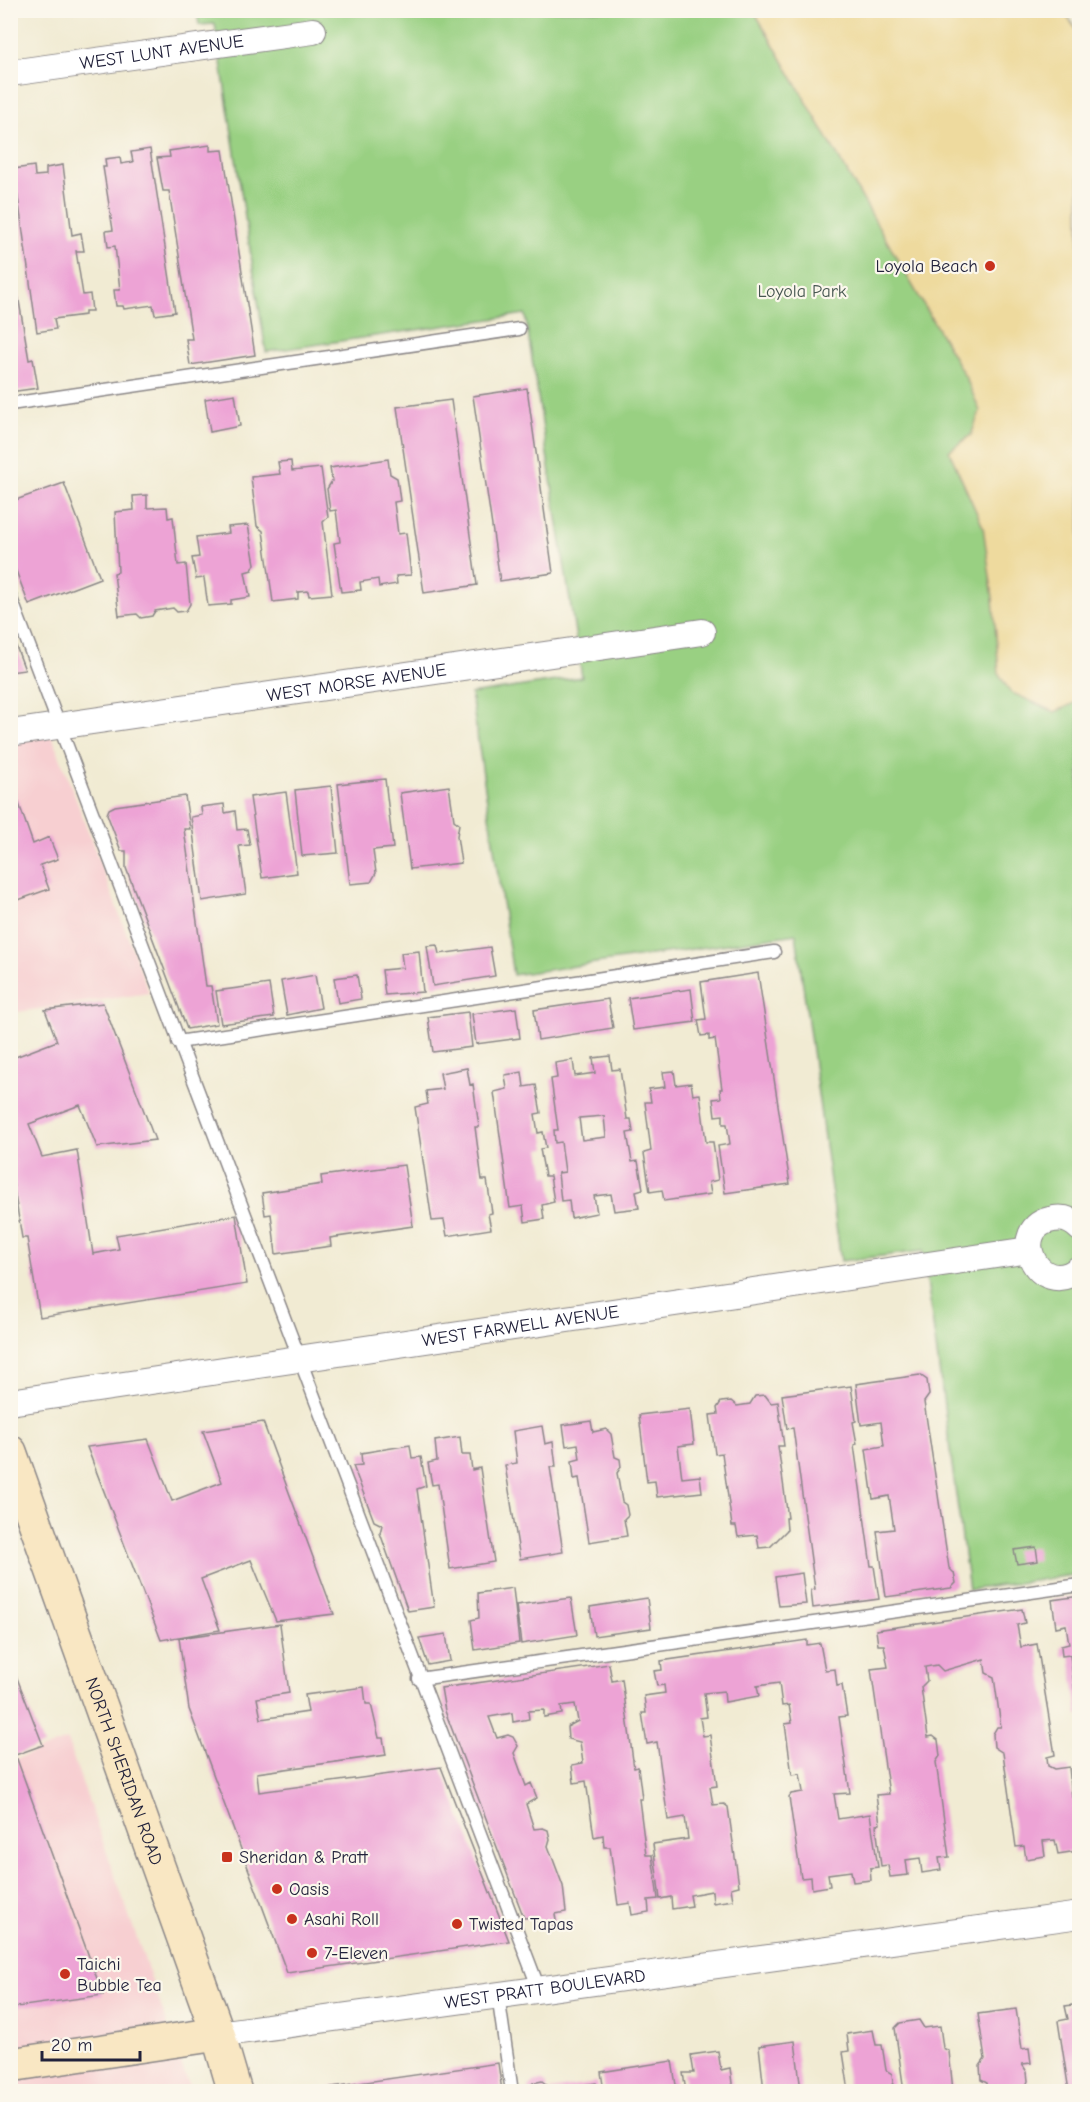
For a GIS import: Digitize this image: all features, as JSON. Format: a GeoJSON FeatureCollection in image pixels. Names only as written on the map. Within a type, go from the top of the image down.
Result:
{"type":"FeatureCollection","features":[{"type":"Feature","properties":{"kind":"main road","name":"NORTH SHERIDAN ROAD"},"geometry":{"type":"LineString","coordinates":[[10,1452],[218,2034],[235,2091]]}},
{"type":"Feature","properties":{"kind":"main road","name":"WEST PRATT BOULEVARD"},"geometry":{"type":"LineString","coordinates":[[10,2064],[218,2034]]}},
{"type":"Feature","properties":{"kind":"street","name":"WEST LUNT AVENUE"},"geometry":{"type":"LineString","coordinates":[[10,73],[313,31]]}},
{"type":"Feature","properties":{"kind":"street","name":"WEST MORSE AVENUE"},"geometry":{"type":"LineString","coordinates":[[10,733],[702,632]]}},
{"type":"Feature","properties":{"kind":"street"},"geometry":{"type":"LineString","coordinates":[[1080,1228],[1068,1220],[1049,1220],[1034,1232],[1029,1250],[1031,1260],[1044,1273],[1063,1276],[1080,1268]]}},
{"type":"Feature","properties":{"kind":"street","name":"WEST FARWELL AVENUE"},"geometry":{"type":"LineString","coordinates":[[10,1402],[1029,1250]]}},
{"type":"Feature","properties":{"kind":"street","name":"WEST PRATT BOULEVARD"},"geometry":{"type":"LineString","coordinates":[[218,2034],[1080,1915]]}},
{"type":"Feature","properties":{"kind":"lane"},"geometry":{"type":"LineString","coordinates":[[10,404],[519,329]]}},
{"type":"Feature","properties":{"kind":"lane"},"geometry":{"type":"LineString","coordinates":[[10,596],[538,1989]]}},
{"type":"Feature","properties":{"kind":"lane"},"geometry":{"type":"LineString","coordinates":[[178,1042],[774,951]]}},
{"type":"Feature","properties":{"kind":"lane"},"geometry":{"type":"LineString","coordinates":[[419,1679],[1080,1585]]}},
{"type":"Feature","properties":{"kind":"lane"},"geometry":{"type":"LineString","coordinates":[[498,1995],[512,2091]]}},
{"type":"Feature","properties":{"kind":"shaded area"},"geometry":{"type":"Polygon","coordinates":[[[52,736],[149,993],[11,1013],[10,742],[52,736]]]}},
{"type":"Feature","properties":{"kind":"shaded area"},"geometry":{"type":"Polygon","coordinates":[[[67,1740],[191,2091],[11,2092],[11,1761],[67,1740]]]}},
{"type":"Feature","properties":{"kind":"green space","name":"Loyola Park"},"geometry":{"type":"Polygon","coordinates":[[[1063,10],[1079,33],[1079,1574],[969,1590],[923,1251],[841,1261],[796,934],[513,975],[471,694],[582,677],[525,314],[266,352],[215,24],[199,25],[197,11],[1063,10]]]}},
{"type":"Feature","properties":{"kind":"sand","name":"Loyola Beach"},"geometry":{"type":"Polygon","coordinates":[[[754,11],[1063,11],[1079,33],[1080,694],[1077,702],[1055,712],[1010,692],[999,674],[993,598],[983,527],[949,451],[971,435],[980,411],[966,378],[754,11]]]}},
{"type":"Feature","properties":{"kind":"building"},"geometry":{"type":"Polygon","coordinates":[[[210,145],[210,151],[223,150],[255,355],[190,365],[186,339],[192,339],[169,191],[163,191],[157,158],[170,157],[169,151],[210,145]]]}},
{"type":"Feature","properties":{"kind":"building"},"geometry":{"type":"Polygon","coordinates":[[[150,149],[175,312],[155,315],[153,305],[124,309],[123,306],[116,306],[114,290],[120,290],[115,246],[108,247],[106,231],[113,230],[103,167],[106,167],[105,159],[120,157],[121,164],[133,162],[131,152],[150,149]]]}},
{"type":"Feature","properties":{"kind":"building"},"geometry":{"type":"Polygon","coordinates":[[[63,165],[72,235],[81,233],[84,251],[76,251],[83,295],[90,294],[92,311],[85,311],[85,315],[54,319],[56,329],[37,332],[14,169],[34,166],[35,176],[46,175],[46,168],[63,165]]]}},
{"type":"Feature","properties":{"kind":"building"},"geometry":{"type":"Polygon","coordinates":[[[10,248],[29,360],[33,359],[38,388],[10,392],[10,248]]]}},
{"type":"Feature","properties":{"kind":"building"},"geometry":{"type":"Polygon","coordinates":[[[527,388],[553,573],[500,581],[473,396],[527,388]]]}},
{"type":"Feature","properties":{"kind":"building"},"geometry":{"type":"Polygon","coordinates":[[[235,394],[240,426],[210,432],[205,399],[235,394]]]}},
{"type":"Feature","properties":{"kind":"building"},"geometry":{"type":"Polygon","coordinates":[[[451,400],[477,585],[424,593],[397,407],[451,400]]]}},
{"type":"Feature","properties":{"kind":"building"},"geometry":{"type":"Polygon","coordinates":[[[388,459],[390,474],[397,478],[400,501],[394,502],[398,534],[406,533],[411,575],[396,576],[397,584],[379,587],[378,579],[360,582],[361,590],[341,592],[334,543],[340,542],[336,510],[330,511],[327,489],[332,481],[330,468],[388,459]]]}},
{"type":"Feature","properties":{"kind":"building"},"geometry":{"type":"Polygon","coordinates":[[[291,461],[292,471],[321,468],[328,517],[323,522],[332,594],[309,596],[308,591],[298,592],[298,599],[273,602],[263,531],[257,526],[251,477],[280,474],[278,462],[291,461]]]}},
{"type":"Feature","properties":{"kind":"building"},"geometry":{"type":"Polygon","coordinates":[[[64,483],[100,578],[29,605],[10,555],[10,502],[64,483]]]}},
{"type":"Feature","properties":{"kind":"building"},"geometry":{"type":"Polygon","coordinates":[[[147,495],[147,508],[167,507],[168,518],[173,517],[178,565],[186,564],[190,604],[186,611],[177,612],[173,608],[155,611],[152,616],[141,618],[137,614],[119,616],[114,573],[118,572],[115,512],[134,510],[133,496],[147,495]]]}},
{"type":"Feature","properties":{"kind":"building"},"geometry":{"type":"Polygon","coordinates":[[[248,525],[255,564],[252,570],[245,572],[250,597],[231,600],[231,604],[208,606],[204,578],[196,579],[192,558],[199,557],[196,537],[229,533],[228,527],[248,525]]]}},
{"type":"Feature","properties":{"kind":"building"},"geometry":{"type":"Polygon","coordinates":[[[11,633],[25,670],[10,672],[11,633]]]}},
{"type":"Feature","properties":{"kind":"building"},"geometry":{"type":"Polygon","coordinates":[[[385,779],[393,848],[373,850],[376,873],[371,882],[350,884],[338,784],[385,779]]]}},
{"type":"Feature","properties":{"kind":"building"},"geometry":{"type":"Polygon","coordinates":[[[331,786],[338,853],[302,856],[295,790],[331,786]]]}},
{"type":"Feature","properties":{"kind":"building"},"geometry":{"type":"Polygon","coordinates":[[[449,786],[454,820],[459,824],[457,836],[461,863],[410,869],[400,793],[449,786]]]}},
{"type":"Feature","properties":{"kind":"building"},"geometry":{"type":"Polygon","coordinates":[[[286,792],[297,873],[262,878],[250,797],[286,792]]]}},
{"type":"Feature","properties":{"kind":"building"},"geometry":{"type":"Polygon","coordinates":[[[185,796],[190,829],[184,829],[206,986],[211,986],[217,1024],[187,1029],[126,868],[126,851],[121,851],[107,814],[109,809],[115,806],[185,796]]]}},
{"type":"Feature","properties":{"kind":"building"},"geometry":{"type":"Polygon","coordinates":[[[17,798],[33,844],[49,837],[58,859],[40,865],[49,889],[10,903],[10,801],[17,798]]]}},
{"type":"Feature","properties":{"kind":"building"},"geometry":{"type":"Polygon","coordinates":[[[224,804],[225,813],[235,811],[237,830],[247,829],[250,845],[239,846],[246,894],[202,901],[191,817],[202,815],[201,807],[224,804]]]}},
{"type":"Feature","properties":{"kind":"building"},"geometry":{"type":"Polygon","coordinates":[[[437,945],[439,954],[490,947],[495,976],[433,986],[427,946],[437,945]]]}},
{"type":"Feature","properties":{"kind":"building"},"geometry":{"type":"Polygon","coordinates":[[[419,951],[423,992],[385,995],[382,970],[403,968],[401,953],[419,951]]]}},
{"type":"Feature","properties":{"kind":"building"},"geometry":{"type":"Polygon","coordinates":[[[758,973],[790,1184],[725,1193],[718,1146],[730,1144],[727,1124],[723,1124],[723,1115],[715,1116],[713,1099],[721,1098],[720,1089],[722,1089],[715,1039],[709,1040],[709,1035],[701,1036],[698,1020],[706,1019],[701,982],[758,973]]]}},
{"type":"Feature","properties":{"kind":"building"},"geometry":{"type":"Polygon","coordinates":[[[315,975],[321,1008],[287,1015],[281,981],[315,975]]]}},
{"type":"Feature","properties":{"kind":"building"},"geometry":{"type":"Polygon","coordinates":[[[357,975],[361,999],[338,1003],[334,978],[357,975]]]}},
{"type":"Feature","properties":{"kind":"building"},"geometry":{"type":"Polygon","coordinates":[[[269,984],[274,1017],[221,1024],[216,991],[269,984]]]}},
{"type":"Feature","properties":{"kind":"building"},"geometry":{"type":"Polygon","coordinates":[[[691,989],[695,1022],[633,1030],[628,998],[691,989]]]}},
{"type":"Feature","properties":{"kind":"building"},"geometry":{"type":"Polygon","coordinates":[[[608,999],[613,1028],[538,1040],[534,1010],[608,999]]]}},
{"type":"Feature","properties":{"kind":"building"},"geometry":{"type":"Polygon","coordinates":[[[103,1003],[155,1140],[97,1147],[80,1105],[29,1124],[42,1157],[77,1150],[93,1254],[119,1249],[116,1235],[236,1215],[247,1284],[40,1317],[27,1238],[22,1238],[10,1164],[10,1059],[57,1041],[45,1010],[103,1003]]]}},
{"type":"Feature","properties":{"kind":"building"},"geometry":{"type":"Polygon","coordinates":[[[516,1008],[520,1038],[476,1044],[472,1014],[516,1008]]]}},
{"type":"Feature","properties":{"kind":"building"},"geometry":{"type":"Polygon","coordinates":[[[468,1012],[472,1047],[433,1052],[428,1017],[468,1012]]]}},
{"type":"Feature","properties":{"kind":"building"},"geometry":{"type":"Polygon","coordinates":[[[610,1056],[612,1070],[620,1069],[627,1119],[631,1119],[633,1132],[627,1133],[632,1162],[638,1161],[643,1189],[636,1191],[639,1208],[614,1211],[611,1194],[594,1196],[597,1213],[571,1218],[569,1200],[561,1201],[558,1173],[565,1172],[561,1142],[555,1143],[554,1130],[558,1130],[551,1079],[557,1078],[555,1063],[573,1060],[575,1076],[595,1073],[593,1058],[610,1056]],[[604,1116],[579,1118],[582,1140],[606,1137],[604,1116]]]}},
{"type":"Feature","properties":{"kind":"building"},"geometry":{"type":"Polygon","coordinates":[[[467,1068],[470,1085],[473,1084],[479,1127],[475,1127],[482,1180],[487,1180],[492,1213],[488,1214],[491,1229],[447,1236],[444,1220],[432,1221],[415,1107],[428,1104],[426,1091],[443,1089],[440,1073],[467,1068]]]}},
{"type":"Feature","properties":{"kind":"building"},"geometry":{"type":"Polygon","coordinates":[[[674,1071],[676,1085],[691,1083],[693,1095],[700,1094],[706,1142],[713,1142],[718,1180],[709,1182],[711,1194],[664,1201],[662,1190],[650,1192],[644,1153],[651,1151],[645,1102],[651,1102],[649,1089],[665,1087],[663,1072],[674,1071]]]}},
{"type":"Feature","properties":{"kind":"building"},"geometry":{"type":"Polygon","coordinates":[[[522,1072],[524,1087],[536,1085],[541,1113],[535,1114],[538,1133],[543,1132],[546,1148],[540,1149],[545,1176],[550,1176],[554,1202],[542,1205],[544,1219],[525,1222],[523,1206],[510,1208],[494,1092],[507,1089],[505,1075],[522,1072]]]}},
{"type":"Feature","properties":{"kind":"building"},"geometry":{"type":"Polygon","coordinates":[[[404,1165],[413,1226],[330,1238],[331,1246],[276,1254],[271,1214],[265,1215],[262,1193],[322,1184],[321,1176],[404,1165]]]}},
{"type":"Feature","properties":{"kind":"building"},"geometry":{"type":"Polygon","coordinates":[[[920,1375],[927,1380],[929,1395],[924,1402],[949,1568],[954,1573],[956,1583],[951,1588],[886,1597],[877,1531],[894,1529],[889,1496],[873,1499],[866,1449],[884,1446],[881,1422],[861,1425],[856,1384],[920,1375]]]}},
{"type":"Feature","properties":{"kind":"building"},"geometry":{"type":"Polygon","coordinates":[[[851,1386],[856,1421],[853,1422],[857,1444],[854,1445],[871,1566],[874,1566],[879,1599],[813,1608],[811,1590],[815,1589],[793,1428],[787,1429],[782,1395],[851,1386]]]}},
{"type":"Feature","properties":{"kind":"building"},"geometry":{"type":"Polygon","coordinates":[[[765,1395],[771,1403],[778,1402],[784,1446],[778,1446],[788,1518],[786,1518],[787,1530],[770,1547],[759,1548],[757,1535],[738,1537],[736,1526],[732,1526],[722,1453],[715,1454],[710,1415],[718,1414],[717,1408],[721,1402],[731,1401],[737,1406],[750,1404],[755,1396],[765,1395]]]}},
{"type":"Feature","properties":{"kind":"building"},"geometry":{"type":"Polygon","coordinates":[[[690,1409],[694,1444],[678,1446],[682,1478],[700,1476],[702,1492],[657,1497],[655,1481],[647,1482],[639,1415],[690,1409]]]}},
{"type":"Feature","properties":{"kind":"building"},"geometry":{"type":"Polygon","coordinates":[[[591,1421],[593,1432],[606,1429],[611,1434],[615,1457],[620,1459],[621,1467],[617,1473],[622,1502],[626,1505],[628,1515],[624,1519],[627,1536],[589,1542],[579,1478],[574,1479],[572,1461],[580,1459],[578,1444],[566,1446],[563,1425],[591,1421]]]}},
{"type":"Feature","properties":{"kind":"building"},"geometry":{"type":"Polygon","coordinates":[[[263,1422],[334,1614],[276,1621],[251,1560],[201,1579],[220,1630],[161,1640],[87,1447],[148,1439],[172,1501],[222,1482],[203,1431],[263,1422]]]}},
{"type":"Feature","properties":{"kind":"building"},"geometry":{"type":"Polygon","coordinates":[[[542,1426],[545,1444],[553,1442],[556,1467],[550,1467],[563,1552],[520,1559],[505,1465],[517,1463],[513,1431],[542,1426]]]}},
{"type":"Feature","properties":{"kind":"building"},"geometry":{"type":"Polygon","coordinates":[[[460,1437],[462,1455],[470,1455],[472,1470],[480,1468],[494,1562],[450,1569],[438,1484],[432,1485],[428,1463],[437,1461],[435,1441],[460,1437]]]}},
{"type":"Feature","properties":{"kind":"building"},"geometry":{"type":"Polygon","coordinates":[[[410,1445],[412,1458],[421,1457],[426,1486],[417,1489],[434,1607],[408,1611],[380,1533],[382,1525],[374,1521],[353,1466],[362,1465],[361,1453],[410,1445]]]}},
{"type":"Feature","properties":{"kind":"building"},"geometry":{"type":"Polygon","coordinates":[[[1036,1547],[1038,1561],[1017,1564],[1014,1550],[1036,1547]]]}},
{"type":"Feature","properties":{"kind":"building"},"geometry":{"type":"Polygon","coordinates":[[[802,1573],[806,1604],[779,1606],[775,1577],[802,1573]]]}},
{"type":"Feature","properties":{"kind":"building"},"geometry":{"type":"Polygon","coordinates":[[[513,1588],[519,1643],[475,1650],[471,1620],[479,1618],[478,1593],[513,1588]]]}},
{"type":"Feature","properties":{"kind":"building"},"geometry":{"type":"Polygon","coordinates":[[[1080,1596],[1080,1715],[1078,1715],[1070,1655],[1062,1656],[1061,1646],[1069,1644],[1066,1625],[1056,1627],[1052,1600],[1080,1596]]]}},
{"type":"Feature","properties":{"kind":"building"},"geometry":{"type":"Polygon","coordinates":[[[571,1598],[577,1635],[521,1644],[516,1605],[571,1598]]]}},
{"type":"Feature","properties":{"kind":"building"},"geometry":{"type":"Polygon","coordinates":[[[647,1598],[651,1628],[594,1636],[590,1607],[647,1598]]]}},
{"type":"Feature","properties":{"kind":"building"},"geometry":{"type":"Polygon","coordinates":[[[1022,1609],[1025,1623],[1017,1625],[1021,1647],[1037,1644],[1055,1755],[1047,1757],[1048,1766],[1054,1769],[1069,1767],[1072,1797],[1078,1795],[1080,1837],[1075,1837],[1077,1851],[1058,1854],[1055,1840],[1043,1841],[1045,1856],[1026,1859],[1024,1846],[1016,1847],[1003,1753],[994,1747],[993,1734],[997,1727],[1001,1727],[994,1677],[986,1673],[984,1659],[943,1671],[937,1665],[925,1667],[927,1681],[921,1687],[928,1737],[933,1736],[938,1740],[940,1756],[936,1762],[949,1857],[939,1858],[941,1870],[922,1873],[920,1858],[906,1860],[908,1875],[890,1877],[888,1865],[881,1866],[876,1825],[880,1824],[876,1795],[889,1794],[871,1669],[888,1667],[884,1645],[878,1645],[876,1630],[1022,1609]]]}},
{"type":"Feature","properties":{"kind":"building"},"geometry":{"type":"Polygon","coordinates":[[[280,1624],[289,1693],[257,1698],[261,1719],[308,1712],[305,1695],[364,1687],[366,1704],[371,1704],[379,1738],[383,1738],[386,1755],[257,1773],[259,1792],[441,1767],[509,1941],[287,1973],[189,1709],[179,1638],[280,1624]]]}},
{"type":"Feature","properties":{"kind":"building"},"geometry":{"type":"Polygon","coordinates":[[[446,1634],[450,1661],[428,1665],[419,1638],[446,1634]]]}},
{"type":"Feature","properties":{"kind":"building"},"geometry":{"type":"Polygon","coordinates":[[[807,1640],[807,1645],[820,1643],[825,1670],[835,1669],[837,1686],[842,1685],[847,1716],[839,1717],[850,1793],[834,1794],[838,1819],[870,1814],[878,1867],[870,1868],[871,1880],[853,1882],[851,1871],[828,1874],[830,1886],[812,1889],[811,1877],[801,1878],[789,1797],[791,1794],[803,1792],[800,1774],[792,1775],[785,1724],[792,1723],[789,1705],[782,1706],[779,1683],[757,1686],[759,1696],[725,1702],[724,1691],[704,1693],[707,1717],[700,1718],[703,1736],[710,1735],[717,1786],[710,1787],[713,1805],[724,1804],[728,1807],[739,1886],[731,1888],[733,1900],[713,1903],[712,1891],[690,1895],[692,1906],[672,1909],[671,1897],[660,1899],[653,1844],[688,1839],[685,1817],[668,1820],[657,1742],[647,1744],[642,1713],[646,1713],[644,1696],[665,1693],[664,1685],[657,1686],[654,1671],[662,1670],[661,1661],[807,1640]]]}},
{"type":"Feature","properties":{"kind":"building"},"geometry":{"type":"Polygon","coordinates":[[[10,1660],[43,1745],[10,1757],[10,1660]]]}},
{"type":"Feature","properties":{"kind":"building"},"geometry":{"type":"Polygon","coordinates":[[[609,1664],[612,1681],[622,1679],[634,1768],[638,1767],[642,1799],[639,1799],[646,1855],[652,1855],[658,1899],[648,1900],[649,1912],[632,1915],[630,1903],[618,1905],[610,1847],[604,1847],[603,1835],[594,1837],[586,1781],[574,1783],[572,1765],[583,1763],[580,1742],[568,1739],[567,1727],[578,1721],[575,1704],[561,1706],[562,1714],[544,1717],[544,1710],[528,1711],[529,1719],[513,1722],[512,1713],[489,1717],[497,1738],[508,1735],[513,1737],[518,1746],[514,1753],[526,1786],[531,1783],[537,1798],[526,1804],[534,1829],[548,1830],[550,1839],[548,1846],[563,1886],[566,1912],[555,1914],[557,1926],[537,1927],[536,1917],[524,1918],[445,1711],[441,1688],[609,1664]]]}},
{"type":"Feature","properties":{"kind":"building"},"geometry":{"type":"Polygon","coordinates":[[[17,1759],[103,1995],[10,2008],[10,1761],[17,1759]]]}},
{"type":"Feature","properties":{"kind":"building"},"geometry":{"type":"Polygon","coordinates":[[[1080,2004],[1080,2091],[1069,2091],[1058,2021],[1068,2019],[1065,2006],[1080,2004]]]}},
{"type":"Feature","properties":{"kind":"building"},"geometry":{"type":"Polygon","coordinates":[[[1016,2009],[1022,2049],[1029,2048],[1031,2063],[1022,2064],[1027,2072],[1028,2081],[1024,2091],[988,2091],[987,2083],[981,2080],[980,2066],[985,2059],[978,2014],[1016,2009]]]}},
{"type":"Feature","properties":{"kind":"building"},"geometry":{"type":"Polygon","coordinates":[[[919,2020],[924,2028],[940,2026],[943,2048],[949,2051],[953,2091],[904,2091],[895,2028],[900,2023],[919,2020]]]}},
{"type":"Feature","properties":{"kind":"building"},"geometry":{"type":"Polygon","coordinates":[[[873,2030],[876,2045],[882,2045],[886,2070],[892,2074],[893,2083],[888,2091],[849,2091],[843,2052],[849,2051],[847,2034],[873,2030]]]}},
{"type":"Feature","properties":{"kind":"building"},"geometry":{"type":"Polygon","coordinates":[[[795,2041],[801,2091],[764,2091],[759,2046],[795,2041]]]}},
{"type":"Feature","properties":{"kind":"building"},"geometry":{"type":"Polygon","coordinates":[[[718,2051],[721,2070],[730,2068],[733,2091],[686,2091],[683,2073],[694,2073],[691,2055],[718,2051]]]}},
{"type":"Feature","properties":{"kind":"building"},"geometry":{"type":"Polygon","coordinates":[[[672,2061],[677,2091],[604,2091],[601,2072],[672,2061]]]}},
{"type":"Feature","properties":{"kind":"building"},"geometry":{"type":"Polygon","coordinates":[[[498,2063],[502,2091],[332,2091],[331,2087],[498,2063]]]}},
{"type":"Feature","properties":{"kind":"building"},"geometry":{"type":"Polygon","coordinates":[[[542,2081],[547,2085],[547,2091],[529,2091],[528,2088],[533,2083],[542,2081]]]}},
{"type":"Feature","properties":{"kind":"building"},"geometry":{"type":"Polygon","coordinates":[[[596,2083],[598,2091],[550,2091],[550,2090],[596,2083]]]}},
{"type":"Feature","properties":{"kind":"place","name":"Loyola Beach"},"geometry":{"type":"Point","coordinates":[990,266]}},
{"type":"Feature","properties":{"kind":"place","name":"Sheridan & Pratt"},"geometry":{"type":"Point","coordinates":[227,1857]}},
{"type":"Feature","properties":{"kind":"place","name":"Oasis"},"geometry":{"type":"Point","coordinates":[277,1889]}},
{"type":"Feature","properties":{"kind":"place","name":"Asahi Roll"},"geometry":{"type":"Point","coordinates":[292,1919]}},
{"type":"Feature","properties":{"kind":"place","name":"Twisted Tapas"},"geometry":{"type":"Point","coordinates":[457,1924]}},
{"type":"Feature","properties":{"kind":"place","name":"7-Eleven"},"geometry":{"type":"Point","coordinates":[312,1953]}},
{"type":"Feature","properties":{"kind":"place","name":"Taichi Bubble Tea"},"geometry":{"type":"Point","coordinates":[65,1974]}}]}
